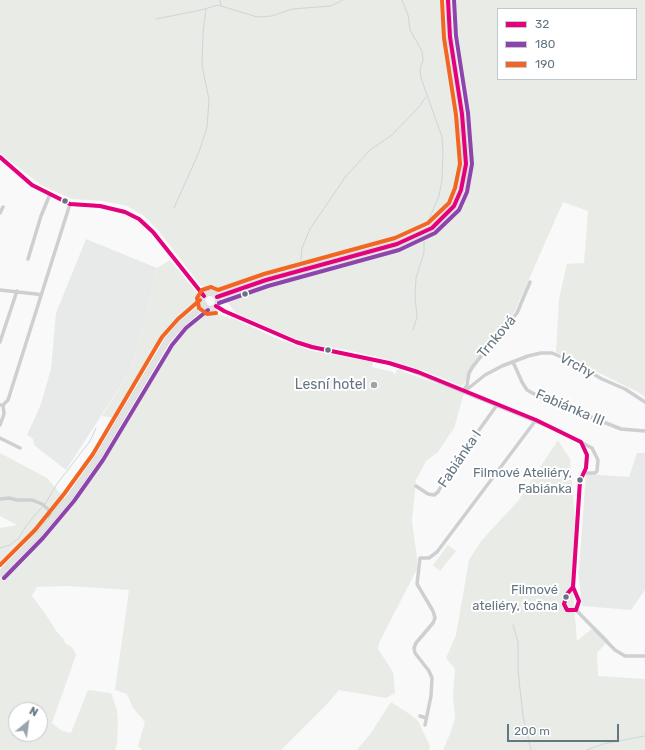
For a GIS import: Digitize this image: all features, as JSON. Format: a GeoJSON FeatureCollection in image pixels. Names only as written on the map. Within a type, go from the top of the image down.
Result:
{"type":"FeatureCollection","features":[{"type":"Feature","properties":{"kind":"main road"},"geometry":{"type":"LineString","coordinates":[[217,297],[266,280],[405,241],[432,228],[454,206],[464,179],[466,158],[462,114],[450,37],[448,0]]}},
{"type":"Feature","properties":{"kind":"main road"},"geometry":{"type":"LineString","coordinates":[[211,293],[217,297],[218,301],[216,306],[210,309],[204,305],[202,301],[204,296],[211,293]]}},
{"type":"Feature","properties":{"kind":"main road"},"geometry":{"type":"LineString","coordinates":[[0,574],[50,522],[84,478],[167,341],[187,319],[204,305]]}},
{"type":"Feature","properties":{"kind":"street"},"geometry":{"type":"LineString","coordinates":[[0,157],[32,185],[70,204],[100,206],[125,212],[139,220],[153,232],[204,296]]}},
{"type":"Feature","properties":{"kind":"street"},"geometry":{"type":"LineString","coordinates":[[28,259],[50,194]]}},
{"type":"Feature","properties":{"kind":"street"},"geometry":{"type":"LineString","coordinates":[[0,425],[4,414],[1,405],[8,400],[70,204]]}},
{"type":"Feature","properties":{"kind":"street"},"geometry":{"type":"LineString","coordinates":[[0,213],[3,207]]}},
{"type":"Feature","properties":{"kind":"street","name":"Trnková"},"geometry":{"type":"LineString","coordinates":[[464,391],[467,385],[469,373],[473,366],[517,313],[530,282]]}},
{"type":"Feature","properties":{"kind":"street"},"geometry":{"type":"LineString","coordinates":[[0,290],[41,295]]}},
{"type":"Feature","properties":{"kind":"street"},"geometry":{"type":"LineString","coordinates":[[0,342],[17,292]]}},
{"type":"Feature","properties":{"kind":"street"},"geometry":{"type":"LineString","coordinates":[[216,306],[224,311],[296,342],[312,347],[389,363],[418,372],[536,420],[592,448],[598,460],[595,473],[583,473]]}},
{"type":"Feature","properties":{"kind":"street","name":"Vrchy"},"geometry":{"type":"LineString","coordinates":[[464,391],[485,375],[513,362],[528,356],[541,353],[552,353],[625,389],[645,402]]}},
{"type":"Feature","properties":{"kind":"street","name":"Fabiánka III"},"geometry":{"type":"LineString","coordinates":[[513,362],[527,390],[538,396],[621,429],[645,431]]}},
{"type":"Feature","properties":{"kind":"street","name":"Fabiánka I"},"geometry":{"type":"LineString","coordinates":[[416,486],[428,494],[434,495],[438,492],[449,472],[497,405]]}},
{"type":"Feature","properties":{"kind":"street"},"geometry":{"type":"LineString","coordinates":[[425,725],[432,690],[432,678],[415,653],[414,648],[416,643],[432,624],[435,618],[433,611],[417,584],[420,558],[429,558],[437,552],[536,420]]}},
{"type":"Feature","properties":{"kind":"street"},"geometry":{"type":"LineString","coordinates":[[0,438],[20,448]]}},
{"type":"Feature","properties":{"kind":"street"},"geometry":{"type":"LineString","coordinates":[[576,610],[579,601],[574,587],[580,481],[586,468],[587,455],[581,442]]}},
{"type":"Feature","properties":{"kind":"street"},"geometry":{"type":"LineString","coordinates":[[0,499],[9,498],[17,500],[32,500],[42,504],[49,510],[50,522]]}},
{"type":"Feature","properties":{"kind":"street"},"geometry":{"type":"LineString","coordinates":[[574,587],[567,594],[564,604],[567,610],[576,610]]}},
{"type":"Feature","properties":{"kind":"street"},"geometry":{"type":"LineString","coordinates":[[576,610],[616,650],[625,656],[645,656]]}},
{"type":"Feature","properties":{"kind":"street"},"geometry":{"type":"LineString","coordinates":[[420,716],[426,718]]}},
{"type":"Feature","properties":{"kind":"shaded area"},"geometry":{"type":"Polygon","coordinates":[[[0,0],[442,0],[459,118],[466,118],[453,17],[456,0],[645,0],[645,397],[638,392],[556,352],[559,299],[567,264],[584,263],[588,211],[563,202],[515,311],[462,386],[422,370],[381,358],[347,350],[314,345],[293,338],[236,313],[217,290],[201,286],[157,229],[144,216],[127,206],[103,201],[72,199],[41,185],[0,153],[0,0]]]}},
{"type":"Feature","properties":{"kind":"shaded area"},"geometry":{"type":"Polygon","coordinates":[[[86,239],[157,268],[147,313],[130,371],[66,470],[34,445],[33,439],[27,435],[41,404],[51,369],[56,313],[86,239]]]}},
{"type":"Feature","properties":{"kind":"shaded area"},"geometry":{"type":"Polygon","coordinates":[[[170,260],[198,294],[198,303],[153,352],[118,417],[102,416],[130,371],[147,313],[157,268],[170,260]]]}},
{"type":"Feature","properties":{"kind":"shaded area"},"geometry":{"type":"Polygon","coordinates":[[[202,313],[218,314],[237,320],[275,338],[313,351],[373,362],[372,367],[393,372],[395,375],[397,370],[400,369],[404,372],[464,393],[454,428],[438,452],[426,461],[416,480],[412,521],[417,569],[379,643],[378,649],[393,672],[395,693],[386,698],[339,690],[281,750],[142,750],[138,746],[145,722],[133,708],[127,694],[115,690],[129,590],[68,586],[37,587],[32,596],[66,644],[72,647],[76,655],[52,723],[62,731],[71,733],[89,690],[111,693],[117,710],[117,744],[115,750],[0,750],[0,579],[55,524],[101,465],[166,352],[180,332],[202,313]]]}},
{"type":"Feature","properties":{"kind":"shaded area"},"geometry":{"type":"Polygon","coordinates":[[[558,440],[570,459],[575,519],[572,581],[577,641],[595,626],[609,640],[597,653],[598,676],[645,679],[645,750],[443,750],[455,718],[453,696],[455,669],[446,658],[456,635],[469,560],[481,541],[518,501],[558,440]]]}},
{"type":"Feature","properties":{"kind":"shaded area"},"geometry":{"type":"Polygon","coordinates":[[[0,453],[47,478],[65,499],[46,524],[0,565],[0,528],[17,525],[0,516],[0,453]]]}},
{"type":"Feature","properties":{"kind":"shaded area"},"geometry":{"type":"Polygon","coordinates":[[[637,453],[645,453],[645,590],[631,610],[582,606],[578,571],[586,474],[629,477],[637,453]]]}},
{"type":"Feature","properties":{"kind":"shaded area"},"geometry":{"type":"Polygon","coordinates":[[[448,545],[456,551],[440,571],[433,565],[448,545]]]}},
{"type":"Feature","properties":{"kind":"shaded area"},"geometry":{"type":"Polygon","coordinates":[[[391,702],[418,721],[430,746],[429,750],[357,750],[371,733],[391,702]]]}},
{"type":"Feature","properties":{"kind":"waterway"},"geometry":{"type":"LineString","coordinates":[[220,0],[221,5]]}},
{"type":"Feature","properties":{"kind":"waterway"},"geometry":{"type":"LineString","coordinates":[[156,19],[218,5],[257,17],[272,16],[292,9],[331,6],[343,0]]}},
{"type":"Feature","properties":{"kind":"waterway"},"geometry":{"type":"LineString","coordinates":[[402,0],[408,15],[410,30],[422,51],[423,60],[420,69],[421,78],[442,137],[442,180],[439,196],[427,224]]}},
{"type":"Feature","properties":{"kind":"waterway"},"geometry":{"type":"LineString","coordinates":[[174,208],[199,152],[207,127],[209,100],[202,65],[203,33],[206,9]]}},
{"type":"Feature","properties":{"kind":"waterway"},"geometry":{"type":"LineString","coordinates":[[301,260],[302,248],[310,229],[346,176],[370,150],[392,135],[419,107],[426,97]]}},
{"type":"Feature","properties":{"kind":"waterway"},"geometry":{"type":"LineString","coordinates":[[413,330],[417,317],[415,296],[416,278],[424,253],[424,237]]}},
{"type":"Feature","properties":{"kind":"waterway"},"geometry":{"type":"LineString","coordinates":[[45,504],[57,484],[90,441],[96,428]]}},
{"type":"Feature","properties":{"kind":"waterway"},"geometry":{"type":"LineString","coordinates":[[0,548],[10,545],[19,538],[26,526],[42,507]]}},
{"type":"Feature","properties":{"kind":"waterway"},"geometry":{"type":"LineString","coordinates":[[513,625],[518,642],[518,671],[523,716],[531,750]]}},
{"type":"Feature","properties":{"kind":"waterway"},"geometry":{"type":"LineString","coordinates":[[587,750],[603,744],[645,736]]}},
{"type":"Feature","properties":{"kind":"transit line","name":"190"},"geometry":{"type":"LineString","coordinates":[[216,313],[207,314],[199,308],[197,298],[202,290],[211,287],[218,290],[264,274],[395,238],[428,223],[449,203],[455,188],[460,164],[456,115],[444,38],[442,0]]}},
{"type":"Feature","properties":{"kind":"transit line","name":"32"},"geometry":{"type":"LineString","coordinates":[[217,297],[266,280],[397,244],[432,228],[454,206],[461,190],[466,164],[462,114],[450,37],[448,0]]}},
{"type":"Feature","properties":{"kind":"transit line","name":"180"},"geometry":{"type":"LineString","coordinates":[[219,303],[268,286],[399,250],[435,233],[459,210],[467,192],[472,164],[468,113],[456,36],[454,0]]}},
{"type":"Feature","properties":{"kind":"transit line","name":"32"},"geometry":{"type":"LineString","coordinates":[[0,157],[32,185],[70,204],[100,206],[125,212],[139,219],[153,232],[204,296]]}},
{"type":"Feature","properties":{"kind":"transit line","name":"190"},"geometry":{"type":"LineString","coordinates":[[0,565],[35,530],[64,494],[93,454],[162,337],[178,319],[200,300]]}},
{"type":"Feature","properties":{"kind":"transit line","name":"32"},"geometry":{"type":"LineString","coordinates":[[216,306],[224,311],[296,342],[312,347],[389,363],[418,372],[536,420],[581,442],[587,455],[586,468],[580,481],[573,587],[579,601],[576,610]]}},
{"type":"Feature","properties":{"kind":"transit line","name":"180"},"geometry":{"type":"LineString","coordinates":[[4,578],[43,538],[74,501],[103,460],[172,345],[186,328],[208,310]]}},
{"type":"Feature","properties":{"kind":"transit line","name":"32"},"geometry":{"type":"LineString","coordinates":[[573,587],[567,594],[564,604],[567,610],[576,610]]}},
{"type":"Feature","properties":{"kind":"place","name":"Lesní hotel"},"geometry":{"type":"Point","coordinates":[374,385]}},
{"type":"Feature","properties":{"kind":"place","name":"Filmové Ateliéry, Fabiánka"},"geometry":{"type":"Point","coordinates":[580,480]}},
{"type":"Feature","properties":{"kind":"place","name":"Filmové ateliéry, točna"},"geometry":{"type":"Point","coordinates":[566,597]}}]}
